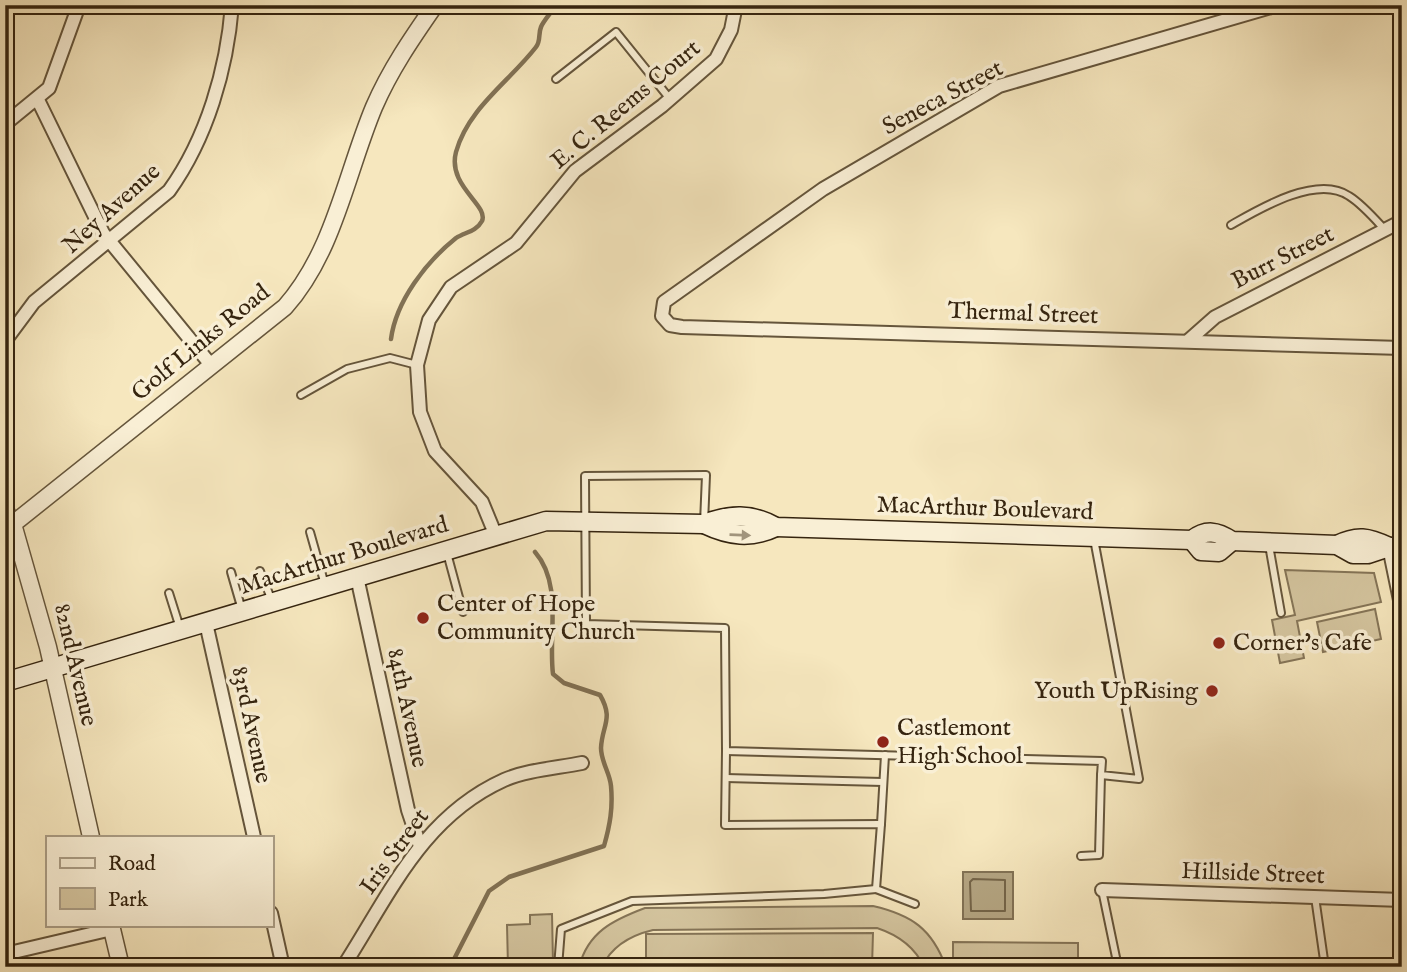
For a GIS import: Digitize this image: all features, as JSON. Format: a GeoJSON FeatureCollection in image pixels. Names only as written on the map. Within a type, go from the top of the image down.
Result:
{"type":"FeatureCollection","features":[{"type":"Feature","properties":{"kind":"main road","name":"MacArthur Boulevard"},"geometry":{"type":"LineString","coordinates":[[5,682],[546,521],[704,524],[725,534],[758,536],[776,527],[1192,540],[1202,532],[1220,533],[1232,541],[1337,545],[1353,537],[1368,537],[1395,547]]}},
{"type":"Feature","properties":{"kind":"street"},"geometry":{"type":"LineString","coordinates":[[5,124],[38,100],[49,88],[79,5]]}},
{"type":"Feature","properties":{"kind":"street","name":"Ney Avenue"},"geometry":{"type":"LineString","coordinates":[[5,341],[34,302],[169,191],[184,170],[224,68],[232,5]]}},
{"type":"Feature","properties":{"kind":"street","name":"Golf Links Road"},"geometry":{"type":"LineString","coordinates":[[13,524],[285,307],[318,260],[374,107],[395,63],[435,5]]}},
{"type":"Feature","properties":{"kind":"street","name":"E. C. Reems Court"},"geometry":{"type":"LineString","coordinates":[[496,536],[482,502],[435,451],[420,412],[416,365],[429,320],[451,287],[516,243],[575,171],[670,99],[716,60],[731,30],[736,5]]}},
{"type":"Feature","properties":{"kind":"street","name":"Seneca Street"},"geometry":{"type":"LineString","coordinates":[[664,302],[823,189],[999,86],[1278,5]]}},
{"type":"Feature","properties":{"kind":"street"},"geometry":{"type":"LineString","coordinates":[[38,100],[101,229],[211,365]]}},
{"type":"Feature","properties":{"kind":"street","name":"Burr Street"},"geometry":{"type":"LineString","coordinates":[[1189,340],[1214,317],[1402,221]]}},
{"type":"Feature","properties":{"kind":"street","name":"Thermal Street"},"geometry":{"type":"LineString","coordinates":[[664,302],[662,316],[676,327],[1402,348]]}},
{"type":"Feature","properties":{"kind":"street","name":"82nd Avenue"},"geometry":{"type":"LineString","coordinates":[[5,505],[13,524],[53,668],[91,836]]}},
{"type":"Feature","properties":{"kind":"street"},"geometry":{"type":"LineString","coordinates":[[1395,547],[1402,610]]}},
{"type":"Feature","properties":{"kind":"street","name":"84th Avenue"},"geometry":{"type":"LineString","coordinates":[[357,578],[408,810],[420,846]]}},
{"type":"Feature","properties":{"kind":"street","name":"83rd Avenue"},"geometry":{"type":"LineString","coordinates":[[206,623],[254,836]]}},
{"type":"Feature","properties":{"kind":"street","name":"Iris Street"},"geometry":{"type":"LineString","coordinates":[[343,967],[420,846],[439,822],[462,803],[506,779],[582,763]]}},
{"type":"Feature","properties":{"kind":"street","name":"Hillside Street"},"geometry":{"type":"LineString","coordinates":[[1102,890],[1402,901]]}},
{"type":"Feature","properties":{"kind":"street"},"geometry":{"type":"LineString","coordinates":[[273,922],[283,967]]}},
{"type":"Feature","properties":{"kind":"street"},"geometry":{"type":"LineString","coordinates":[[5,954],[112,927],[121,967]]}},
{"type":"Feature","properties":{"kind":"lane"},"geometry":{"type":"LineString","coordinates":[[556,79],[616,32],[670,99]]}},
{"type":"Feature","properties":{"kind":"lane"},"geometry":{"type":"LineString","coordinates":[[1231,225],[1272,201],[1331,188],[1348,195],[1385,230]]}},
{"type":"Feature","properties":{"kind":"lane"},"geometry":{"type":"LineString","coordinates":[[301,396],[347,369],[390,358],[416,365]]}},
{"type":"Feature","properties":{"kind":"lane"},"geometry":{"type":"LineString","coordinates":[[704,524],[706,475],[585,475],[583,521],[586,624],[725,628],[725,825],[881,824]]}},
{"type":"Feature","properties":{"kind":"lane"},"geometry":{"type":"LineString","coordinates":[[310,532],[326,587]]}},
{"type":"Feature","properties":{"kind":"lane"},"geometry":{"type":"LineString","coordinates":[[1094,537],[1139,779],[1101,775]]}},
{"type":"Feature","properties":{"kind":"lane"},"geometry":{"type":"LineString","coordinates":[[1268,543],[1281,613]]}},
{"type":"Feature","properties":{"kind":"lane"},"geometry":{"type":"LineString","coordinates":[[446,551],[463,612]]}},
{"type":"Feature","properties":{"kind":"lane"},"geometry":{"type":"LineString","coordinates":[[260,571],[272,603]]}},
{"type":"Feature","properties":{"kind":"lane"},"geometry":{"type":"LineString","coordinates":[[231,572],[243,612]]}},
{"type":"Feature","properties":{"kind":"lane"},"geometry":{"type":"LineString","coordinates":[[169,593],[180,630]]}},
{"type":"Feature","properties":{"kind":"lane"},"geometry":{"type":"LineString","coordinates":[[726,751],[1102,761],[1099,855],[1081,856]]}},
{"type":"Feature","properties":{"kind":"lane"},"geometry":{"type":"LineString","coordinates":[[876,889],[885,755]]}},
{"type":"Feature","properties":{"kind":"lane"},"geometry":{"type":"LineString","coordinates":[[726,778],[883,782]]}},
{"type":"Feature","properties":{"kind":"lane"},"geometry":{"type":"LineString","coordinates":[[558,967],[561,929],[632,901],[824,894],[876,889],[915,904]]}},
{"type":"Feature","properties":{"kind":"lane"},"geometry":{"type":"LineString","coordinates":[[1102,890],[1118,967]]}},
{"type":"Feature","properties":{"kind":"lane"},"geometry":{"type":"LineString","coordinates":[[1315,897],[1325,967]]}},
{"type":"Feature","properties":{"kind":"green space"},"geometry":{"type":"Polygon","coordinates":[[[1285,570],[1374,573],[1381,602],[1297,621],[1304,658],[1280,663],[1272,620],[1295,615],[1285,570]]]}},
{"type":"Feature","properties":{"kind":"green space"},"geometry":{"type":"Polygon","coordinates":[[[1375,609],[1381,639],[1323,652],[1317,622],[1375,609]]]}},
{"type":"Feature","properties":{"kind":"green space"},"geometry":{"type":"Polygon","coordinates":[[[873,906],[899,914],[919,926],[934,943],[946,967],[924,967],[916,953],[905,943],[877,928],[653,930],[623,942],[611,953],[602,967],[579,967],[595,936],[622,917],[645,908],[873,906]]]}},
{"type":"Feature","properties":{"kind":"green space"},"geometry":{"type":"Polygon","coordinates":[[[552,914],[553,963],[508,967],[507,925],[530,924],[530,915],[552,914]]]}},
{"type":"Feature","properties":{"kind":"green space"},"geometry":{"type":"Polygon","coordinates":[[[873,933],[872,967],[646,967],[646,934],[873,933]]]}},
{"type":"Feature","properties":{"kind":"green space"},"geometry":{"type":"Polygon","coordinates":[[[953,942],[1078,943],[1078,967],[953,967],[953,942]]]}},
{"type":"Feature","properties":{"kind":"water"},"geometry":{"type":"Polygon","coordinates":[[[963,872],[1013,872],[1013,919],[963,919],[963,872]]]}},
{"type":"Feature","properties":{"kind":"waterway"},"geometry":{"type":"LineString","coordinates":[[391,339],[399,311],[424,270],[456,238],[474,230],[482,221],[480,208],[457,175],[456,152],[462,136],[480,108],[536,47],[541,27],[556,5]]}},
{"type":"Feature","properties":{"kind":"waterway"},"geometry":{"type":"LineString","coordinates":[[450,967],[489,891],[509,877],[604,846],[608,831],[611,786],[601,748],[606,710],[600,695],[564,683],[553,674],[552,594],[544,565],[535,552]]}},
{"type":"Feature","properties":{"kind":"place","name":"Center of Hope Community Church"},"geometry":{"type":"Point","coordinates":[423,618]}},
{"type":"Feature","properties":{"kind":"place","name":"Corner's Cafe"},"geometry":{"type":"Point","coordinates":[1219,643]}},
{"type":"Feature","properties":{"kind":"place","name":"Youth UpRising"},"geometry":{"type":"Point","coordinates":[1212,691]}},
{"type":"Feature","properties":{"kind":"place","name":"Castlemont High School"},"geometry":{"type":"Point","coordinates":[883,742]}}]}
